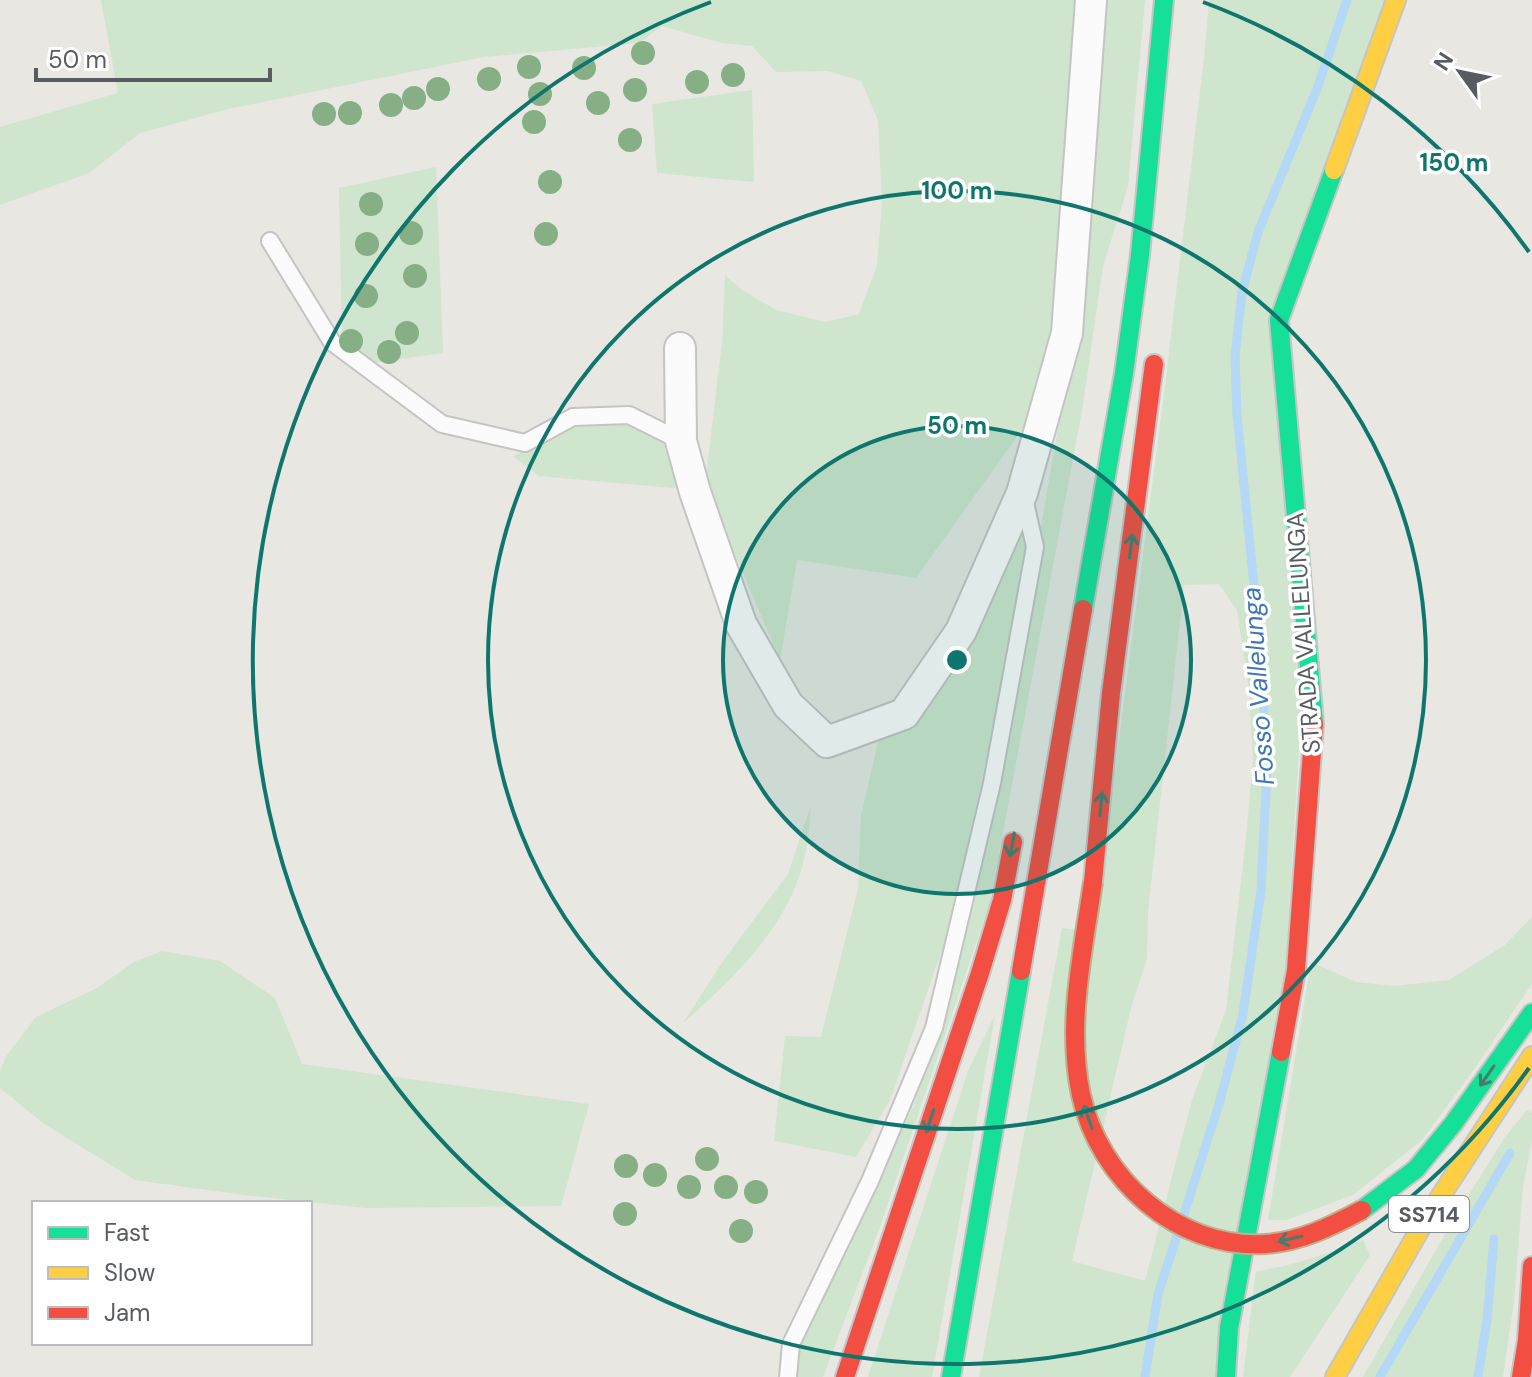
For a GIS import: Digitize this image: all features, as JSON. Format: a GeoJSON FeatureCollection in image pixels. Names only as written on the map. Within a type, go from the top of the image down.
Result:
{"type":"FeatureCollection","features":[{"type":"Feature","properties":{"kind":"main road"},"geometry":{"type":"LineString","coordinates":[[951,1377],[1116,417],[1140,255],[1164,0]]}},
{"type":"Feature","properties":{"kind":"main road","name":"STRADA VALLELUNGA"},"geometry":{"type":"LineString","coordinates":[[1226,1377],[1229,1328],[1296,970],[1314,728],[1279,320],[1396,0]]}},
{"type":"Feature","properties":{"kind":"main road"},"geometry":{"type":"LineString","coordinates":[[1140,255],[1156,277]]}},
{"type":"Feature","properties":{"kind":"main road"},"geometry":{"type":"LineString","coordinates":[[1156,350],[1111,693],[1077,1009],[1076,1060],[1081,1097],[1092,1130],[1118,1176],[1136,1195],[1174,1222],[1234,1243],[1296,1239],[1331,1228],[1362,1210],[1416,1169],[1453,1124],[1532,1013]]}},
{"type":"Feature","properties":{"kind":"main road"},"geometry":{"type":"LineString","coordinates":[[1035,776],[1058,756]]}},
{"type":"Feature","properties":{"kind":"main road"},"geometry":{"type":"LineString","coordinates":[[845,1377],[980,973],[1002,900],[1015,829]]}},
{"type":"Feature","properties":{"kind":"main road","name":"SS714"},"geometry":{"type":"LineString","coordinates":[[1335,1377],[1427,1217],[1532,1056]]}},
{"type":"Feature","properties":{"kind":"main road"},"geometry":{"type":"LineString","coordinates":[[1521,1377],[1532,1266]]}},
{"type":"Feature","properties":{"kind":"street"},"geometry":{"type":"LineString","coordinates":[[680,348],[681,441],[695,492],[741,624],[788,705],[827,742],[904,714],[961,631],[1022,493],[1067,333],[1091,0]]}},
{"type":"Feature","properties":{"kind":"lane"},"geometry":{"type":"LineString","coordinates":[[270,241],[332,342],[442,424],[525,443],[573,417],[629,415],[681,441]]}},
{"type":"Feature","properties":{"kind":"lane"},"geometry":{"type":"LineString","coordinates":[[788,1377],[791,1344],[870,1181],[934,1028],[992,783],[1035,547],[1022,493]]}},
{"type":"Feature","properties":{"kind":"green space"},"geometry":{"type":"Polygon","coordinates":[[[101,0],[1080,0],[1053,340],[1031,417],[916,578],[797,560],[780,660],[705,484],[722,343],[725,275],[742,290],[776,310],[826,322],[859,314],[877,265],[882,203],[878,120],[861,81],[828,71],[776,72],[752,46],[722,43],[662,26],[639,43],[484,57],[228,109],[140,133],[89,173],[0,205],[0,127],[118,93],[101,0]]]}},
{"type":"Feature","properties":{"kind":"green space"},"geometry":{"type":"Polygon","coordinates":[[[1107,0],[1145,0],[1128,186],[1103,266],[1082,411],[990,902],[880,1227],[823,1377],[795,1377],[803,1337],[914,1105],[945,1014],[967,927],[995,792],[1085,273],[1107,0]]]}},
{"type":"Feature","properties":{"kind":"green space"},"geometry":{"type":"Polygon","coordinates":[[[1209,0],[1385,0],[1270,321],[1302,701],[1283,1006],[1219,1377],[979,1377],[1062,928],[1094,932],[1209,0]],[[1219,584],[1184,585],[1148,912],[1147,959],[1131,1008],[1072,1261],[1145,1281],[1192,1100],[1226,1010],[1253,759],[1248,683],[1237,610],[1219,584]]]}},
{"type":"Feature","properties":{"kind":"green space"},"geometry":{"type":"Polygon","coordinates":[[[752,90],[754,182],[657,173],[652,104],[752,90]]]}},
{"type":"Feature","properties":{"kind":"green space"},"geometry":{"type":"Polygon","coordinates":[[[436,167],[443,353],[365,364],[342,345],[339,188],[436,167]]]}},
{"type":"Feature","properties":{"kind":"green space"},"geometry":{"type":"Polygon","coordinates":[[[593,420],[637,426],[676,446],[683,489],[539,476],[513,456],[593,420]]]}},
{"type":"Feature","properties":{"kind":"green space"},"geometry":{"type":"Polygon","coordinates":[[[1015,520],[1027,544],[990,742],[949,929],[890,1100],[856,1157],[774,1141],[785,1036],[821,1037],[858,889],[861,816],[880,733],[1015,520]]]}},
{"type":"Feature","properties":{"kind":"green space"},"geometry":{"type":"Polygon","coordinates":[[[811,805],[805,855],[798,880],[774,927],[722,987],[683,1023],[723,961],[788,874],[811,805]]]}},
{"type":"Feature","properties":{"kind":"green space"},"geometry":{"type":"Polygon","coordinates":[[[1532,917],[1532,984],[1422,1140],[1353,1195],[1286,1220],[1268,1220],[1311,962],[1356,982],[1394,986],[1449,980],[1505,945],[1532,917]]]}},
{"type":"Feature","properties":{"kind":"green space"},"geometry":{"type":"Polygon","coordinates":[[[162,951],[220,961],[275,998],[302,1064],[589,1104],[561,1206],[366,1208],[135,1180],[43,1123],[0,1088],[0,1070],[7,1055],[36,1017],[97,988],[134,962],[162,951]]]}},
{"type":"Feature","properties":{"kind":"green space"},"geometry":{"type":"Polygon","coordinates":[[[995,1015],[932,1377],[868,1377],[968,1071],[995,1015]]]}},
{"type":"Feature","properties":{"kind":"green space"},"geometry":{"type":"Polygon","coordinates":[[[1527,1110],[1532,1113],[1532,1140],[1523,1187],[1514,1301],[1503,1377],[1363,1377],[1456,1215],[1505,1137],[1527,1110]]]}},
{"type":"Feature","properties":{"kind":"green space"},"geometry":{"type":"Polygon","coordinates":[[[1363,1240],[1370,1255],[1290,1377],[1243,1377],[1256,1271],[1310,1259],[1363,1240]]]}},
{"type":"Feature","properties":{"kind":"waterway","name":"Fosso Vallelunga"},"geometry":{"type":"LineString","coordinates":[[1184,1214],[1219,1104],[1243,1014],[1261,890],[1267,769],[1261,656],[1237,415],[1235,356],[1242,292],[1258,232],[1317,89],[1347,0]]}},
{"type":"Feature","properties":{"kind":"waterway"},"geometry":{"type":"LineString","coordinates":[[1380,1377],[1510,1153]]}},
{"type":"Feature","properties":{"kind":"waterway","name":"Fosso Vallelunga"},"geometry":{"type":"LineString","coordinates":[[1145,1377],[1158,1294],[1177,1236]]}},
{"type":"Feature","properties":{"kind":"waterway"},"geometry":{"type":"LineString","coordinates":[[1478,1377],[1494,1239]]}},
{"type":"Feature","properties":{"kind":"traffic: fast"},"geometry":{"type":"LineString","coordinates":[[1083,609],[1124,373],[1140,255],[1164,0]]}},
{"type":"Feature","properties":{"kind":"traffic: fast"},"geometry":{"type":"LineString","coordinates":[[1314,724],[1279,320],[1334,170]]}},
{"type":"Feature","properties":{"kind":"traffic: fast"},"geometry":{"type":"LineString","coordinates":[[951,1377],[1021,971]]}},
{"type":"Feature","properties":{"kind":"traffic: fast"},"geometry":{"type":"LineString","coordinates":[[1362,1210],[1416,1169],[1453,1124],[1532,1013]]}},
{"type":"Feature","properties":{"kind":"traffic: fast"},"geometry":{"type":"LineString","coordinates":[[1226,1377],[1229,1328],[1281,1052]]}},
{"type":"Feature","properties":{"kind":"traffic: slow"},"geometry":{"type":"LineString","coordinates":[[1334,170],[1396,0]]}},
{"type":"Feature","properties":{"kind":"traffic: slow"},"geometry":{"type":"LineString","coordinates":[[1335,1377],[1427,1217],[1532,1056]]}},
{"type":"Feature","properties":{"kind":"traffic: jam"},"geometry":{"type":"LineString","coordinates":[[1093,882],[1111,693],[1154,364]]}},
{"type":"Feature","properties":{"kind":"traffic: jam"},"geometry":{"type":"LineString","coordinates":[[1021,971],[1083,609]]}},
{"type":"Feature","properties":{"kind":"traffic: jam"},"geometry":{"type":"LineString","coordinates":[[1281,1052],[1296,970],[1314,724]]}},
{"type":"Feature","properties":{"kind":"traffic: jam"},"geometry":{"type":"LineString","coordinates":[[845,1377],[980,973],[1002,900],[1013,842]]}},
{"type":"Feature","properties":{"kind":"traffic: jam"},"geometry":{"type":"LineString","coordinates":[[1093,882],[1078,988],[1077,1069],[1090,1125],[1105,1154],[1124,1180],[1146,1202],[1172,1221],[1201,1234],[1232,1242],[1265,1244],[1291,1240],[1362,1210]]}},
{"type":"Feature","properties":{"kind":"traffic: jam"},"geometry":{"type":"LineString","coordinates":[[1521,1377],[1532,1266]]}}]}
